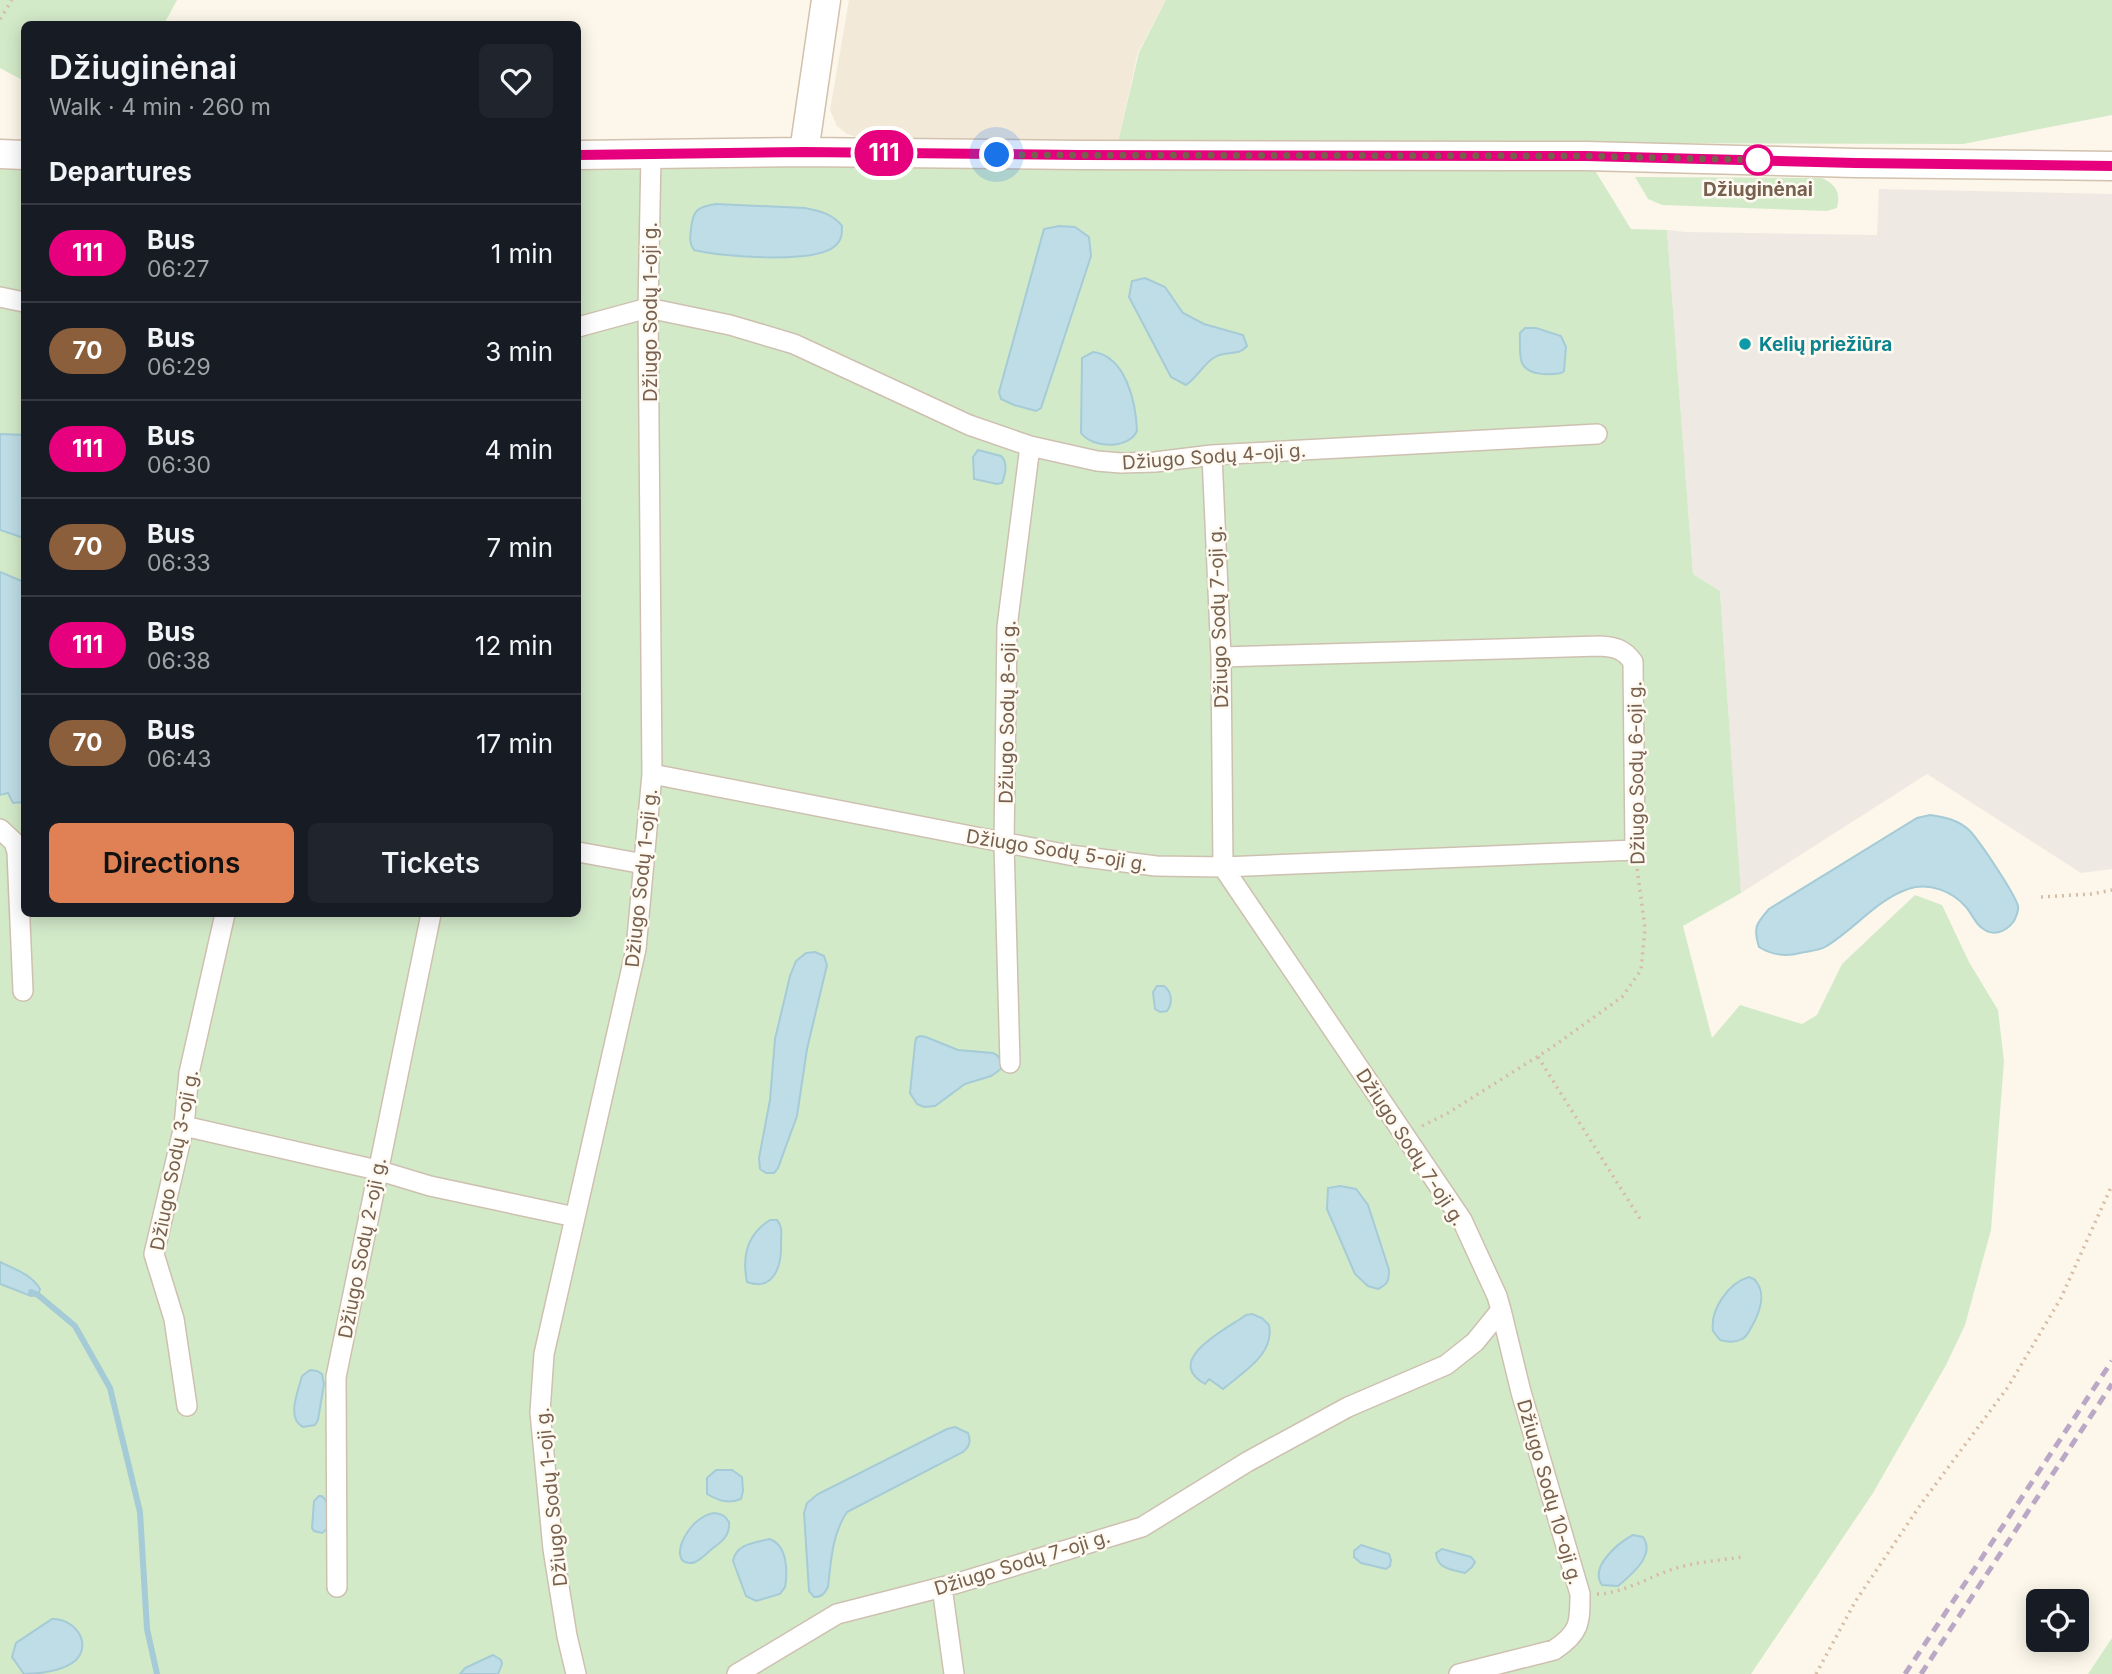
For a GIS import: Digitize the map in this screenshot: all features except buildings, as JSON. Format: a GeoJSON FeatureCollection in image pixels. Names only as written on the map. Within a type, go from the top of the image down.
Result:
{"type":"FeatureCollection","features":[{"type":"Feature","properties":{"kind":"main road"},"geometry":{"type":"LineString","coordinates":[[804,152],[826,0]]}},
{"type":"Feature","properties":{"kind":"main road"},"geometry":{"type":"LineString","coordinates":[[581,155],[804,152],[1586,156],[2112,166]]}},
{"type":"Feature","properties":{"kind":"main road"},"geometry":{"type":"LineString","coordinates":[[0,154],[21,155]]}},
{"type":"Feature","properties":{"kind":"street","name":"Džiugo Sodų 1-oji g."},"geometry":{"type":"LineString","coordinates":[[576,1674],[553,1549],[540,1412],[544,1354],[636,949],[652,774],[648,308],[651,154]]}},
{"type":"Feature","properties":{"kind":"street"},"geometry":{"type":"LineString","coordinates":[[0,297],[21,301]]}},
{"type":"Feature","properties":{"kind":"street"},"geometry":{"type":"LineString","coordinates":[[581,326],[648,308]]}},
{"type":"Feature","properties":{"kind":"street","name":"Džiugo Sodų 4-oji g."},"geometry":{"type":"LineString","coordinates":[[648,308],[730,325],[794,344],[969,425],[1030,446],[1097,461],[1155,462],[1212,455],[1597,434]]}},
{"type":"Feature","properties":{"kind":"street","name":"Džiugo Sodų 8-oji g."},"geometry":{"type":"LineString","coordinates":[[1010,1063],[1004,844],[1007,627],[1030,446]]}},
{"type":"Feature","properties":{"kind":"street","name":"Džiugo Sodų 7-oji g."},"geometry":{"type":"LineString","coordinates":[[737,1674],[837,1614],[942,1587],[1142,1527],[1247,1462],[1348,1407],[1446,1366],[1475,1342],[1501,1310],[1462,1220],[1223,867],[1221,657],[1212,455]]}},
{"type":"Feature","properties":{"kind":"street","name":"Džiugo Sodų 6-oji g."},"geometry":{"type":"LineString","coordinates":[[1221,657],[1600,646],[1617,648],[1627,653],[1633,662],[1635,850]]}},
{"type":"Feature","properties":{"kind":"street","name":"Džiugo Sodų 5-oji g."},"geometry":{"type":"LineString","coordinates":[[652,774],[1004,844],[1156,866],[1223,867],[1635,850]]}},
{"type":"Feature","properties":{"kind":"street"},"geometry":{"type":"LineString","coordinates":[[0,828],[14,842],[17,852],[23,991]]}},
{"type":"Feature","properties":{"kind":"street"},"geometry":{"type":"LineString","coordinates":[[581,853],[644,864]]}},
{"type":"Feature","properties":{"kind":"street","name":"Džiugo Sodų 3-oji g."},"geometry":{"type":"LineString","coordinates":[[187,1406],[174,1319],[154,1254],[184,1126],[189,1073],[224,917]]}},
{"type":"Feature","properties":{"kind":"street","name":"Džiugo Sodų 2-oji g."},"geometry":{"type":"LineString","coordinates":[[337,1587],[336,1377],[429,917]]}},
{"type":"Feature","properties":{"kind":"street"},"geometry":{"type":"LineString","coordinates":[[184,1126],[377,1170],[430,1186],[575,1217]]}},
{"type":"Feature","properties":{"kind":"street","name":"Džiugo Sodų 10-oji g."},"geometry":{"type":"LineString","coordinates":[[1459,1674],[1554,1650],[1567,1641],[1580,1622],[1580,1594],[1521,1392],[1501,1310]]}},
{"type":"Feature","properties":{"kind":"street"},"geometry":{"type":"LineString","coordinates":[[942,1587],[954,1674]]}},
{"type":"Feature","properties":{"kind":"path"},"geometry":{"type":"LineString","coordinates":[[0,19],[12,0]]}},
{"type":"Feature","properties":{"kind":"path","name":"Džiugo Sodų 6-oji g."},"geometry":{"type":"LineString","coordinates":[[1404,1134],[1448,1114],[1622,997],[1641,970],[1645,928],[1635,850]]}},
{"type":"Feature","properties":{"kind":"path"},"geometry":{"type":"LineString","coordinates":[[2041,897],[2112,890]]}},
{"type":"Feature","properties":{"kind":"path"},"geometry":{"type":"LineString","coordinates":[[1538,1056],[1642,1222]]}},
{"type":"Feature","properties":{"kind":"path"},"geometry":{"type":"LineString","coordinates":[[1816,1674],[1855,1602],[1921,1504],[2008,1387],[2061,1298],[2112,1185]]}},
{"type":"Feature","properties":{"kind":"path"},"geometry":{"type":"LineString","coordinates":[[1580,1594],[1607,1594],[1677,1567],[1743,1557]]}},
{"type":"Feature","properties":{"kind":"shaded area"},"geometry":{"type":"Polygon","coordinates":[[[849,0],[1166,0],[1138,52],[1118,142],[871,142],[847,134],[837,126],[830,110],[849,0]]]}},
{"type":"Feature","properties":{"kind":"shaded area"},"geometry":{"type":"Polygon","coordinates":[[[1879,189],[2112,194],[2112,869],[2081,873],[1927,774],[1741,893],[1720,591],[1693,574],[1667,230],[1877,235],[1879,189]]]}},
{"type":"Feature","properties":{"kind":"green space"},"geometry":{"type":"Polygon","coordinates":[[[0,0],[177,0],[166,21],[21,21],[21,79],[0,68],[0,0]]]}},
{"type":"Feature","properties":{"kind":"green space"},"geometry":{"type":"Polygon","coordinates":[[[1166,0],[2112,0],[2112,115],[1963,144],[1118,142],[1139,52],[1166,0]]]}},
{"type":"Feature","properties":{"kind":"green space"},"geometry":{"type":"Polygon","coordinates":[[[0,154],[21,155],[21,435],[0,434],[0,154]]]}},
{"type":"Feature","properties":{"kind":"green space"},"geometry":{"type":"Polygon","coordinates":[[[581,155],[1586,156],[1631,229],[1667,230],[1693,574],[1720,591],[1741,893],[1683,926],[1712,1038],[1740,1005],[1802,1024],[1817,1015],[1842,964],[1915,895],[1942,905],[1969,962],[1998,1010],[2004,1061],[1991,1230],[1965,1325],[1946,1365],[1873,1493],[1751,1674],[0,1674],[0,1284],[30,1296],[37,1283],[22,1272],[0,1262],[0,795],[8,793],[13,803],[21,802],[21,917],[581,917],[581,155]]]}},
{"type":"Feature","properties":{"kind":"green space"},"geometry":{"type":"Polygon","coordinates":[[[1635,177],[1822,178],[1836,190],[1838,202],[1837,208],[1827,211],[1662,205],[1648,199],[1635,177]]]}},
{"type":"Feature","properties":{"kind":"green space"},"geometry":{"type":"Polygon","coordinates":[[[0,530],[21,537],[21,581],[0,572],[0,530]]]}},
{"type":"Feature","properties":{"kind":"green space"},"geometry":{"type":"Polygon","coordinates":[[[2112,1638],[2112,1674],[2088,1674],[2112,1638]]]}},
{"type":"Feature","properties":{"kind":"water"},"geometry":{"type":"Polygon","coordinates":[[[716,204],[816,210],[830,216],[842,226],[841,237],[835,246],[825,252],[789,257],[745,257],[694,250],[690,238],[695,214],[704,206],[716,204]]]}},
{"type":"Feature","properties":{"kind":"water"},"geometry":{"type":"Polygon","coordinates":[[[1075,227],[1089,237],[1091,256],[1041,408],[1036,411],[1001,399],[999,392],[1044,229],[1075,227]]]}},
{"type":"Feature","properties":{"kind":"water"},"geometry":{"type":"Polygon","coordinates":[[[1145,278],[1165,287],[1183,313],[1204,324],[1243,335],[1247,346],[1240,351],[1215,357],[1186,385],[1171,377],[1129,297],[1132,281],[1145,278]]]}},
{"type":"Feature","properties":{"kind":"water"},"geometry":{"type":"Polygon","coordinates":[[[1525,328],[1536,328],[1561,336],[1566,347],[1564,371],[1540,374],[1525,367],[1521,360],[1520,333],[1525,328]]]}},
{"type":"Feature","properties":{"kind":"water"},"geometry":{"type":"Polygon","coordinates":[[[1093,352],[1114,362],[1127,382],[1131,395],[1137,431],[1133,437],[1119,444],[1094,442],[1081,433],[1082,358],[1093,352]]]}},
{"type":"Feature","properties":{"kind":"water"},"geometry":{"type":"Polygon","coordinates":[[[0,434],[21,435],[21,537],[0,530],[0,434]]]}},
{"type":"Feature","properties":{"kind":"water"},"geometry":{"type":"Polygon","coordinates":[[[978,450],[1001,456],[1005,462],[1002,483],[974,479],[973,457],[978,450]]]}},
{"type":"Feature","properties":{"kind":"water"},"geometry":{"type":"Polygon","coordinates":[[[0,572],[21,581],[21,802],[13,803],[8,793],[0,795],[0,572]]]}},
{"type":"Feature","properties":{"kind":"water"},"geometry":{"type":"Polygon","coordinates":[[[1930,815],[1965,827],[1988,855],[2018,906],[2011,925],[1995,933],[1986,931],[1954,896],[1932,887],[1916,887],[1886,900],[1822,948],[1784,955],[1759,947],[1757,926],[1769,909],[1917,818],[1930,815]]]}},
{"type":"Feature","properties":{"kind":"water"},"geometry":{"type":"Polygon","coordinates":[[[815,952],[824,956],[827,965],[807,1049],[797,1116],[778,1168],[774,1173],[766,1173],[760,1169],[759,1158],[770,1100],[775,1039],[796,961],[806,953],[815,952]]]}},
{"type":"Feature","properties":{"kind":"water"},"geometry":{"type":"Polygon","coordinates":[[[1157,986],[1164,986],[1170,994],[1167,1011],[1160,1012],[1155,1009],[1153,992],[1157,986]]]}},
{"type":"Feature","properties":{"kind":"water"},"geometry":{"type":"Polygon","coordinates":[[[920,1036],[958,1050],[993,1053],[1000,1060],[1001,1069],[991,1076],[965,1084],[935,1106],[924,1107],[917,1104],[910,1093],[916,1038],[920,1036]]]}},
{"type":"Feature","properties":{"kind":"water"},"geometry":{"type":"Polygon","coordinates":[[[1340,1186],[1356,1189],[1368,1205],[1389,1270],[1387,1282],[1378,1289],[1368,1286],[1355,1274],[1327,1209],[1328,1188],[1340,1186]]]}},
{"type":"Feature","properties":{"kind":"water"},"geometry":{"type":"Polygon","coordinates":[[[770,1220],[777,1220],[781,1228],[778,1267],[770,1280],[764,1283],[747,1282],[745,1264],[748,1247],[756,1232],[770,1220]]]}},
{"type":"Feature","properties":{"kind":"water"},"geometry":{"type":"Polygon","coordinates":[[[0,1262],[32,1280],[40,1289],[38,1295],[31,1296],[0,1284],[0,1262]]]}},
{"type":"Feature","properties":{"kind":"water"},"geometry":{"type":"Polygon","coordinates":[[[1749,1277],[1758,1284],[1761,1296],[1755,1320],[1744,1338],[1734,1342],[1720,1340],[1713,1331],[1714,1315],[1718,1306],[1734,1285],[1749,1277]]]}},
{"type":"Feature","properties":{"kind":"water"},"geometry":{"type":"Polygon","coordinates":[[[1252,1314],[1269,1325],[1270,1335],[1262,1354],[1223,1389],[1209,1379],[1205,1384],[1194,1375],[1191,1365],[1194,1355],[1213,1337],[1246,1315],[1252,1314]]]}},
{"type":"Feature","properties":{"kind":"water"},"geometry":{"type":"Polygon","coordinates":[[[310,1370],[322,1374],[324,1384],[318,1420],[315,1425],[303,1427],[298,1423],[294,1411],[302,1376],[310,1370]]]}},
{"type":"Feature","properties":{"kind":"water"},"geometry":{"type":"Polygon","coordinates":[[[955,1427],[969,1436],[970,1441],[963,1452],[847,1512],[835,1539],[828,1587],[822,1595],[814,1597],[809,1591],[804,1513],[807,1503],[818,1494],[955,1427]]]}},
{"type":"Feature","properties":{"kind":"water"},"geometry":{"type":"Polygon","coordinates":[[[716,1470],[732,1470],[742,1477],[741,1499],[724,1501],[707,1494],[707,1478],[716,1470]]]}},
{"type":"Feature","properties":{"kind":"water"},"geometry":{"type":"Polygon","coordinates":[[[319,1496],[327,1502],[328,1528],[322,1533],[312,1528],[314,1501],[319,1496]]]}},
{"type":"Feature","properties":{"kind":"water"},"geometry":{"type":"Polygon","coordinates":[[[714,1513],[723,1515],[729,1522],[725,1537],[696,1562],[683,1561],[680,1548],[688,1531],[704,1516],[714,1513]]]}},
{"type":"Feature","properties":{"kind":"water"},"geometry":{"type":"Polygon","coordinates":[[[1633,1535],[1643,1537],[1646,1544],[1644,1558],[1618,1586],[1602,1585],[1599,1571],[1602,1563],[1613,1550],[1633,1535]]]}},
{"type":"Feature","properties":{"kind":"water"},"geometry":{"type":"Polygon","coordinates":[[[769,1539],[780,1546],[783,1552],[786,1566],[785,1587],[780,1594],[756,1601],[746,1596],[733,1561],[742,1548],[769,1539]]]}},
{"type":"Feature","properties":{"kind":"water"},"geometry":{"type":"Polygon","coordinates":[[[1361,1545],[1389,1554],[1390,1566],[1386,1569],[1361,1563],[1354,1557],[1354,1551],[1361,1545]]]}},
{"type":"Feature","properties":{"kind":"water"},"geometry":{"type":"Polygon","coordinates":[[[1442,1549],[1471,1557],[1475,1562],[1465,1573],[1446,1568],[1437,1558],[1436,1553],[1442,1549]]]}},
{"type":"Feature","properties":{"kind":"water"},"geometry":{"type":"Polygon","coordinates":[[[52,1619],[67,1622],[78,1632],[81,1653],[65,1667],[24,1674],[12,1657],[16,1643],[52,1619]]]}},
{"type":"Feature","properties":{"kind":"water"},"geometry":{"type":"Polygon","coordinates":[[[493,1655],[501,1660],[498,1674],[460,1674],[465,1668],[493,1655]]]}},
{"type":"Feature","properties":{"kind":"waterway"},"geometry":{"type":"LineString","coordinates":[[31,1292],[75,1326],[110,1388],[140,1512],[147,1629],[157,1674]]}},
{"type":"Feature","properties":{"kind":"railway"},"geometry":{"type":"LineString","coordinates":[[1905,1674],[2112,1361]]}},
{"type":"Feature","properties":{"kind":"railway"},"geometry":{"type":"LineString","coordinates":[[1921,1674],[2112,1384]]}},
{"type":"Feature","properties":{"kind":"bus line","name":"111"},"geometry":{"type":"LineString","coordinates":[[581,155],[804,152],[1586,156],[2112,166]]}},
{"type":"Feature","properties":{"kind":"place","name":"Džiuginėnai"},"geometry":{"type":"Point","coordinates":[1758,160]}},
{"type":"Feature","properties":{"kind":"place","name":"Kelių priežiūra"},"geometry":{"type":"Point","coordinates":[1745,344]}},
{"type":"Feature","properties":{"kind":"route"},"geometry":{"type":"LineString","coordinates":[[997,155],[1586,156],[1758,160]]}}]}
